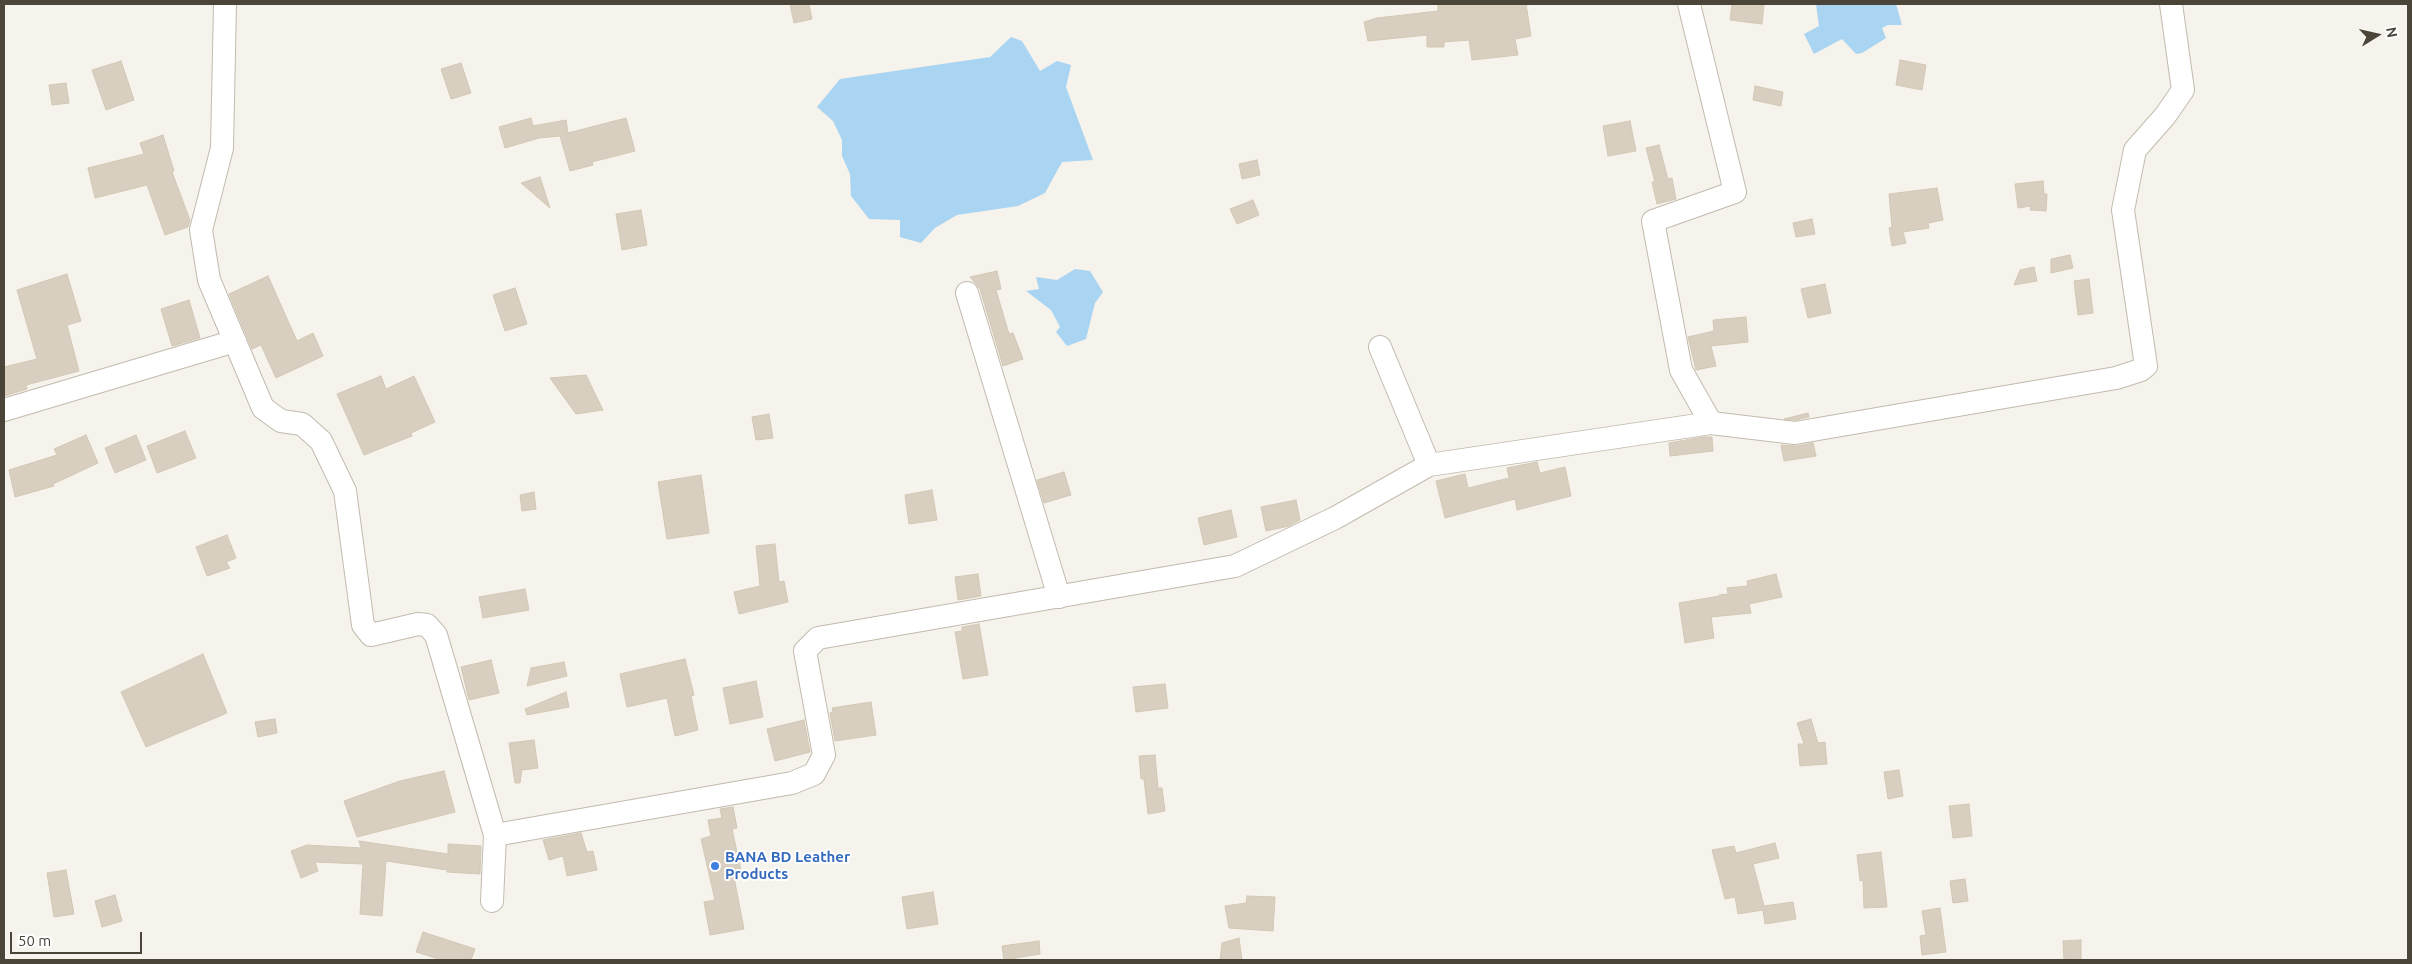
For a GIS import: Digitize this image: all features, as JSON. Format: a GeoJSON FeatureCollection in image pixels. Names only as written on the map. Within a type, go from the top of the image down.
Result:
{"type":"FeatureCollection","features":[{"type":"Feature","properties":{"kind":"street"},"geometry":{"type":"LineString","coordinates":[[225,4],[222,148],[201,230],[209,280],[263,408],[281,421],[302,424],[321,441],[345,491],[363,625],[371,635],[418,624],[428,625],[436,635],[495,835],[492,901]]}},
{"type":"Feature","properties":{"kind":"street"},"geometry":{"type":"LineString","coordinates":[[1689,4],[1735,192],[1653,221],[1682,370],[1711,423]]}},
{"type":"Feature","properties":{"kind":"street"},"geometry":{"type":"LineString","coordinates":[[495,835],[792,783],[814,774],[824,755],[805,651],[818,638],[1235,566],[1335,518],[1429,465],[1711,423],[1795,433],[2116,378],[2141,370],[2146,366],[2123,210],[2135,150],[2166,116],[2183,90],[2171,4]]}},
{"type":"Feature","properties":{"kind":"street"},"geometry":{"type":"LineString","coordinates":[[967,294],[1059,597]]}},
{"type":"Feature","properties":{"kind":"street"},"geometry":{"type":"LineString","coordinates":[[4,410],[235,341]]}},
{"type":"Feature","properties":{"kind":"street"},"geometry":{"type":"LineString","coordinates":[[1380,347],[1429,465]]}},
{"type":"Feature","properties":{"kind":"water"},"geometry":{"type":"Polygon","coordinates":[[[1816,4],[1896,4],[1902,25],[1888,25],[1882,28],[1886,38],[1862,53],[1856,54],[1842,39],[1814,54],[1804,34],[1819,26],[1816,4]]]}},
{"type":"Feature","properties":{"kind":"water"},"geometry":{"type":"Polygon","coordinates":[[[1011,37],[1022,41],[1040,71],[1057,61],[1071,65],[1066,87],[1093,160],[1062,162],[1045,193],[1018,206],[957,215],[935,228],[921,243],[900,237],[900,220],[869,219],[851,196],[850,174],[842,156],[842,140],[833,121],[817,107],[840,79],[990,57],[1011,37]]]}},
{"type":"Feature","properties":{"kind":"water"},"geometry":{"type":"Polygon","coordinates":[[[1075,269],[1090,271],[1103,292],[1095,303],[1086,339],[1067,346],[1056,332],[1060,327],[1051,310],[1026,291],[1039,289],[1036,277],[1057,280],[1075,269]]]}},
{"type":"Feature","properties":{"kind":"building"},"geometry":{"type":"Polygon","coordinates":[[[790,4],[809,4],[812,19],[794,23],[790,4]]]}},
{"type":"Feature","properties":{"kind":"building"},"geometry":{"type":"Polygon","coordinates":[[[1438,4],[1526,4],[1531,36],[1515,39],[1518,55],[1472,60],[1469,40],[1444,42],[1444,47],[1427,47],[1427,35],[1368,41],[1364,22],[1377,18],[1438,11],[1438,4]]]}},
{"type":"Feature","properties":{"kind":"building"},"geometry":{"type":"Polygon","coordinates":[[[1732,4],[1764,4],[1762,24],[1730,20],[1732,4]]]}},
{"type":"Feature","properties":{"kind":"building"},"geometry":{"type":"Polygon","coordinates":[[[1900,60],[1926,65],[1922,90],[1896,85],[1900,60]]]}},
{"type":"Feature","properties":{"kind":"building"},"geometry":{"type":"Polygon","coordinates":[[[121,61],[134,100],[106,110],[92,70],[121,61]]]}},
{"type":"Feature","properties":{"kind":"building"},"geometry":{"type":"Polygon","coordinates":[[[461,63],[471,93],[451,99],[441,69],[461,63]]]}},
{"type":"Feature","properties":{"kind":"building"},"geometry":{"type":"Polygon","coordinates":[[[66,83],[69,103],[52,105],[49,85],[66,83]]]}},
{"type":"Feature","properties":{"kind":"building"},"geometry":{"type":"Polygon","coordinates":[[[1755,86],[1783,92],[1781,106],[1753,100],[1755,86]]]}},
{"type":"Feature","properties":{"kind":"building"},"geometry":{"type":"Polygon","coordinates":[[[531,118],[533,126],[566,120],[568,133],[626,118],[635,151],[592,162],[593,165],[570,171],[560,136],[539,138],[505,148],[499,127],[531,118]]]}},
{"type":"Feature","properties":{"kind":"building"},"geometry":{"type":"Polygon","coordinates":[[[1630,121],[1636,151],[1608,156],[1603,126],[1630,121]]]}},
{"type":"Feature","properties":{"kind":"building"},"geometry":{"type":"Polygon","coordinates":[[[163,135],[174,171],[172,172],[190,220],[188,227],[165,235],[147,185],[95,198],[88,168],[144,154],[140,143],[163,135]]]}},
{"type":"Feature","properties":{"kind":"building"},"geometry":{"type":"Polygon","coordinates":[[[1659,145],[1668,179],[1672,178],[1676,199],[1657,204],[1652,182],[1655,182],[1646,148],[1659,145]]]}},
{"type":"Feature","properties":{"kind":"building"},"geometry":{"type":"Polygon","coordinates":[[[1257,160],[1260,175],[1242,179],[1239,164],[1257,160]]]}},
{"type":"Feature","properties":{"kind":"building"},"geometry":{"type":"Polygon","coordinates":[[[540,177],[550,208],[521,183],[540,177]]]}},
{"type":"Feature","properties":{"kind":"building"},"geometry":{"type":"Polygon","coordinates":[[[2043,181],[2044,194],[2047,194],[2046,211],[2030,210],[2031,206],[2018,208],[2015,184],[2043,181]]]}},
{"type":"Feature","properties":{"kind":"building"},"geometry":{"type":"Polygon","coordinates":[[[1937,188],[1943,220],[1928,223],[1929,228],[1903,232],[1906,243],[1892,246],[1889,228],[1892,227],[1889,194],[1937,188]]]}},
{"type":"Feature","properties":{"kind":"building"},"geometry":{"type":"Polygon","coordinates":[[[1253,200],[1259,215],[1237,224],[1230,209],[1253,200]]]}},
{"type":"Feature","properties":{"kind":"building"},"geometry":{"type":"Polygon","coordinates":[[[641,210],[647,245],[622,250],[616,214],[641,210]]]}},
{"type":"Feature","properties":{"kind":"building"},"geometry":{"type":"Polygon","coordinates":[[[1812,219],[1815,234],[1796,237],[1793,223],[1812,219]]]}},
{"type":"Feature","properties":{"kind":"building"},"geometry":{"type":"Polygon","coordinates":[[[2070,255],[2073,268],[2051,273],[2051,259],[2070,255]]]}},
{"type":"Feature","properties":{"kind":"building"},"geometry":{"type":"Polygon","coordinates":[[[2034,267],[2037,281],[2014,285],[2020,270],[2034,267]]]}},
{"type":"Feature","properties":{"kind":"building"},"geometry":{"type":"Polygon","coordinates":[[[997,271],[1001,289],[996,290],[1009,334],[1013,333],[1023,359],[1003,366],[980,289],[970,277],[997,271]]]}},
{"type":"Feature","properties":{"kind":"building"},"geometry":{"type":"Polygon","coordinates":[[[67,274],[81,321],[67,325],[79,371],[26,385],[27,389],[4,396],[4,367],[37,359],[17,290],[67,274]]]}},
{"type":"Feature","properties":{"kind":"building"},"geometry":{"type":"Polygon","coordinates":[[[268,276],[297,341],[313,333],[323,356],[276,378],[261,345],[252,349],[229,294],[268,276]]]}},
{"type":"Feature","properties":{"kind":"building"},"geometry":{"type":"Polygon","coordinates":[[[2089,279],[2093,313],[2078,315],[2074,281],[2089,279]]]}},
{"type":"Feature","properties":{"kind":"building"},"geometry":{"type":"Polygon","coordinates":[[[1825,284],[1831,313],[1808,318],[1801,289],[1825,284]]]}},
{"type":"Feature","properties":{"kind":"building"},"geometry":{"type":"Polygon","coordinates":[[[515,288],[527,324],[505,331],[493,295],[515,288]]]}},
{"type":"Feature","properties":{"kind":"building"},"geometry":{"type":"Polygon","coordinates":[[[189,300],[200,338],[172,346],[161,309],[189,300]]]}},
{"type":"Feature","properties":{"kind":"building"},"geometry":{"type":"Polygon","coordinates":[[[1746,317],[1748,342],[1711,346],[1716,366],[1696,370],[1688,337],[1714,331],[1713,320],[1746,317]]]}},
{"type":"Feature","properties":{"kind":"building"},"geometry":{"type":"Polygon","coordinates":[[[586,375],[603,410],[576,414],[550,378],[586,375]]]}},
{"type":"Feature","properties":{"kind":"building"},"geometry":{"type":"Polygon","coordinates":[[[381,376],[386,389],[414,376],[435,422],[411,433],[412,436],[364,455],[337,394],[381,376]]]}},
{"type":"Feature","properties":{"kind":"building"},"geometry":{"type":"Polygon","coordinates":[[[1808,413],[1809,417],[1795,420],[1784,419],[1808,413]]]}},
{"type":"Feature","properties":{"kind":"building"},"geometry":{"type":"Polygon","coordinates":[[[769,414],[773,438],[756,440],[752,417],[769,414]]]}},
{"type":"Feature","properties":{"kind":"building"},"geometry":{"type":"Polygon","coordinates":[[[185,431],[196,458],[157,473],[147,446],[185,431]]]}},
{"type":"Feature","properties":{"kind":"building"},"geometry":{"type":"Polygon","coordinates":[[[86,435],[98,463],[53,484],[54,486],[15,497],[9,470],[57,455],[54,449],[86,435]]]}},
{"type":"Feature","properties":{"kind":"building"},"geometry":{"type":"Polygon","coordinates":[[[136,435],[146,460],[115,473],[105,448],[136,435]]]}},
{"type":"Feature","properties":{"kind":"building"},"geometry":{"type":"Polygon","coordinates":[[[1712,437],[1713,451],[1670,456],[1669,443],[1712,437]]]}},
{"type":"Feature","properties":{"kind":"building"},"geometry":{"type":"Polygon","coordinates":[[[1813,443],[1816,456],[1784,461],[1781,445],[1797,446],[1813,443]]]}},
{"type":"Feature","properties":{"kind":"building"},"geometry":{"type":"Polygon","coordinates":[[[1537,462],[1540,473],[1565,467],[1571,496],[1517,510],[1515,499],[1445,518],[1436,481],[1465,474],[1468,488],[1509,478],[1507,468],[1537,462]]]}},
{"type":"Feature","properties":{"kind":"building"},"geometry":{"type":"Polygon","coordinates":[[[1064,472],[1071,495],[1044,503],[1037,480],[1064,472]]]}},
{"type":"Feature","properties":{"kind":"building"},"geometry":{"type":"Polygon","coordinates":[[[701,475],[709,533],[667,539],[658,482],[701,475]]]}},
{"type":"Feature","properties":{"kind":"building"},"geometry":{"type":"Polygon","coordinates":[[[932,490],[937,520],[909,524],[905,495],[932,490]]]}},
{"type":"Feature","properties":{"kind":"building"},"geometry":{"type":"Polygon","coordinates":[[[534,492],[536,509],[522,511],[520,495],[534,492]]]}},
{"type":"Feature","properties":{"kind":"building"},"geometry":{"type":"Polygon","coordinates":[[[1296,500],[1300,520],[1289,526],[1266,531],[1261,507],[1296,500]]]}},
{"type":"Feature","properties":{"kind":"building"},"geometry":{"type":"Polygon","coordinates":[[[1231,510],[1237,537],[1204,545],[1198,518],[1231,510]]]}},
{"type":"Feature","properties":{"kind":"building"},"geometry":{"type":"Polygon","coordinates":[[[227,535],[236,558],[226,562],[230,568],[207,576],[196,547],[227,535]]]}},
{"type":"Feature","properties":{"kind":"building"},"geometry":{"type":"Polygon","coordinates":[[[775,544],[779,582],[784,581],[788,602],[739,614],[734,592],[760,586],[756,546],[775,544]]]}},
{"type":"Feature","properties":{"kind":"building"},"geometry":{"type":"Polygon","coordinates":[[[978,574],[981,596],[958,600],[955,577],[978,574]]]}},
{"type":"Feature","properties":{"kind":"building"},"geometry":{"type":"Polygon","coordinates":[[[1776,574],[1782,597],[1749,604],[1751,613],[1711,617],[1714,638],[1685,643],[1679,603],[1728,594],[1727,588],[1748,586],[1747,581],[1776,574]]]}},
{"type":"Feature","properties":{"kind":"building"},"geometry":{"type":"Polygon","coordinates":[[[525,589],[529,610],[483,618],[479,597],[525,589]]]}},
{"type":"Feature","properties":{"kind":"building"},"geometry":{"type":"Polygon","coordinates":[[[979,624],[988,675],[963,679],[955,632],[962,631],[962,627],[979,624]]]}},
{"type":"Feature","properties":{"kind":"building"},"geometry":{"type":"Polygon","coordinates":[[[203,654],[227,713],[146,747],[121,692],[203,654]]]}},
{"type":"Feature","properties":{"kind":"building"},"geometry":{"type":"Polygon","coordinates":[[[685,659],[694,695],[691,696],[698,730],[675,736],[667,698],[627,707],[620,674],[685,659]]]}},
{"type":"Feature","properties":{"kind":"building"},"geometry":{"type":"Polygon","coordinates":[[[491,660],[499,693],[469,700],[461,667],[491,660]]]}},
{"type":"Feature","properties":{"kind":"building"},"geometry":{"type":"Polygon","coordinates":[[[564,662],[567,676],[527,686],[531,668],[564,662]]]}},
{"type":"Feature","properties":{"kind":"building"},"geometry":{"type":"Polygon","coordinates":[[[756,681],[763,717],[730,724],[723,688],[756,681]]]}},
{"type":"Feature","properties":{"kind":"building"},"geometry":{"type":"Polygon","coordinates":[[[1165,684],[1168,708],[1136,712],[1133,687],[1165,684]]]}},
{"type":"Feature","properties":{"kind":"building"},"geometry":{"type":"Polygon","coordinates":[[[566,692],[569,707],[527,715],[525,709],[566,692]]]}},
{"type":"Feature","properties":{"kind":"building"},"geometry":{"type":"Polygon","coordinates":[[[871,702],[876,735],[835,741],[830,713],[833,712],[832,708],[871,702]]]}},
{"type":"Feature","properties":{"kind":"building"},"geometry":{"type":"Polygon","coordinates":[[[275,719],[277,733],[258,737],[255,722],[275,719]]]}},
{"type":"Feature","properties":{"kind":"building"},"geometry":{"type":"Polygon","coordinates":[[[1811,719],[1818,743],[1825,742],[1827,764],[1800,766],[1798,744],[1804,744],[1797,723],[1811,719]]]}},
{"type":"Feature","properties":{"kind":"building"},"geometry":{"type":"Polygon","coordinates":[[[804,720],[810,752],[775,761],[767,729],[804,720]]]}},
{"type":"Feature","properties":{"kind":"building"},"geometry":{"type":"Polygon","coordinates":[[[534,740],[538,768],[522,769],[520,783],[515,783],[509,743],[534,740]]]}},
{"type":"Feature","properties":{"kind":"building"},"geometry":{"type":"Polygon","coordinates":[[[1155,755],[1158,788],[1162,788],[1165,811],[1148,814],[1144,779],[1141,779],[1139,756],[1155,755]]]}},
{"type":"Feature","properties":{"kind":"building"},"geometry":{"type":"Polygon","coordinates":[[[1899,770],[1903,796],[1888,799],[1884,772],[1899,770]]]}},
{"type":"Feature","properties":{"kind":"building"},"geometry":{"type":"Polygon","coordinates":[[[444,771],[455,812],[357,837],[344,801],[400,781],[444,771]]]}},
{"type":"Feature","properties":{"kind":"building"},"geometry":{"type":"Polygon","coordinates":[[[1969,804],[1972,836],[1953,838],[1949,806],[1969,804]]]}},
{"type":"Feature","properties":{"kind":"building"},"geometry":{"type":"Polygon","coordinates":[[[733,807],[737,828],[732,829],[742,875],[734,877],[744,929],[710,935],[704,902],[715,900],[701,839],[711,836],[708,820],[722,818],[720,809],[733,807]]]}},
{"type":"Feature","properties":{"kind":"building"},"geometry":{"type":"Polygon","coordinates":[[[581,833],[587,852],[593,851],[597,870],[567,876],[563,856],[549,860],[543,840],[581,833]]]}},
{"type":"Feature","properties":{"kind":"building"},"geometry":{"type":"Polygon","coordinates":[[[359,841],[448,854],[448,844],[481,846],[480,874],[447,872],[447,870],[386,861],[382,916],[360,914],[363,864],[315,862],[318,871],[301,878],[291,851],[307,845],[361,848],[359,841]]]}},
{"type":"Feature","properties":{"kind":"building"},"geometry":{"type":"Polygon","coordinates":[[[1775,843],[1779,858],[1753,864],[1764,906],[1793,902],[1796,919],[1765,924],[1763,910],[1738,914],[1735,897],[1725,899],[1712,850],[1734,846],[1736,853],[1775,843]]]}},
{"type":"Feature","properties":{"kind":"building"},"geometry":{"type":"Polygon","coordinates":[[[1881,852],[1887,907],[1864,908],[1863,880],[1860,881],[1857,855],[1881,852]]]}},
{"type":"Feature","properties":{"kind":"building"},"geometry":{"type":"Polygon","coordinates":[[[66,870],[74,914],[54,917],[47,873],[66,870]]]}},
{"type":"Feature","properties":{"kind":"building"},"geometry":{"type":"Polygon","coordinates":[[[1965,879],[1968,901],[1953,903],[1950,881],[1965,879]]]}},
{"type":"Feature","properties":{"kind":"building"},"geometry":{"type":"Polygon","coordinates":[[[933,892],[938,924],[907,929],[902,897],[933,892]]]}},
{"type":"Feature","properties":{"kind":"building"},"geometry":{"type":"Polygon","coordinates":[[[115,895],[122,921],[102,927],[95,901],[115,895]]]}},
{"type":"Feature","properties":{"kind":"building"},"geometry":{"type":"Polygon","coordinates":[[[1247,896],[1275,897],[1273,931],[1229,928],[1225,906],[1246,903],[1247,896]]]}},
{"type":"Feature","properties":{"kind":"building"},"geometry":{"type":"Polygon","coordinates":[[[1940,908],[1946,952],[1922,955],[1920,936],[1926,935],[1922,911],[1940,908]]]}},
{"type":"Feature","properties":{"kind":"building"},"geometry":{"type":"Polygon","coordinates":[[[423,932],[475,949],[471,960],[442,960],[416,952],[423,932]]]}},
{"type":"Feature","properties":{"kind":"building"},"geometry":{"type":"Polygon","coordinates":[[[1239,938],[1242,960],[1220,960],[1222,943],[1239,938]]]}},
{"type":"Feature","properties":{"kind":"building"},"geometry":{"type":"Polygon","coordinates":[[[2081,940],[2081,960],[2064,960],[2063,941],[2081,940]]]}},
{"type":"Feature","properties":{"kind":"building"},"geometry":{"type":"Polygon","coordinates":[[[1039,941],[1040,954],[1004,960],[1002,946],[1039,941]]]}},
{"type":"Feature","properties":{"kind":"place","name":"BANA BD Leather Products"},"geometry":{"type":"Point","coordinates":[715,866]}}]}
